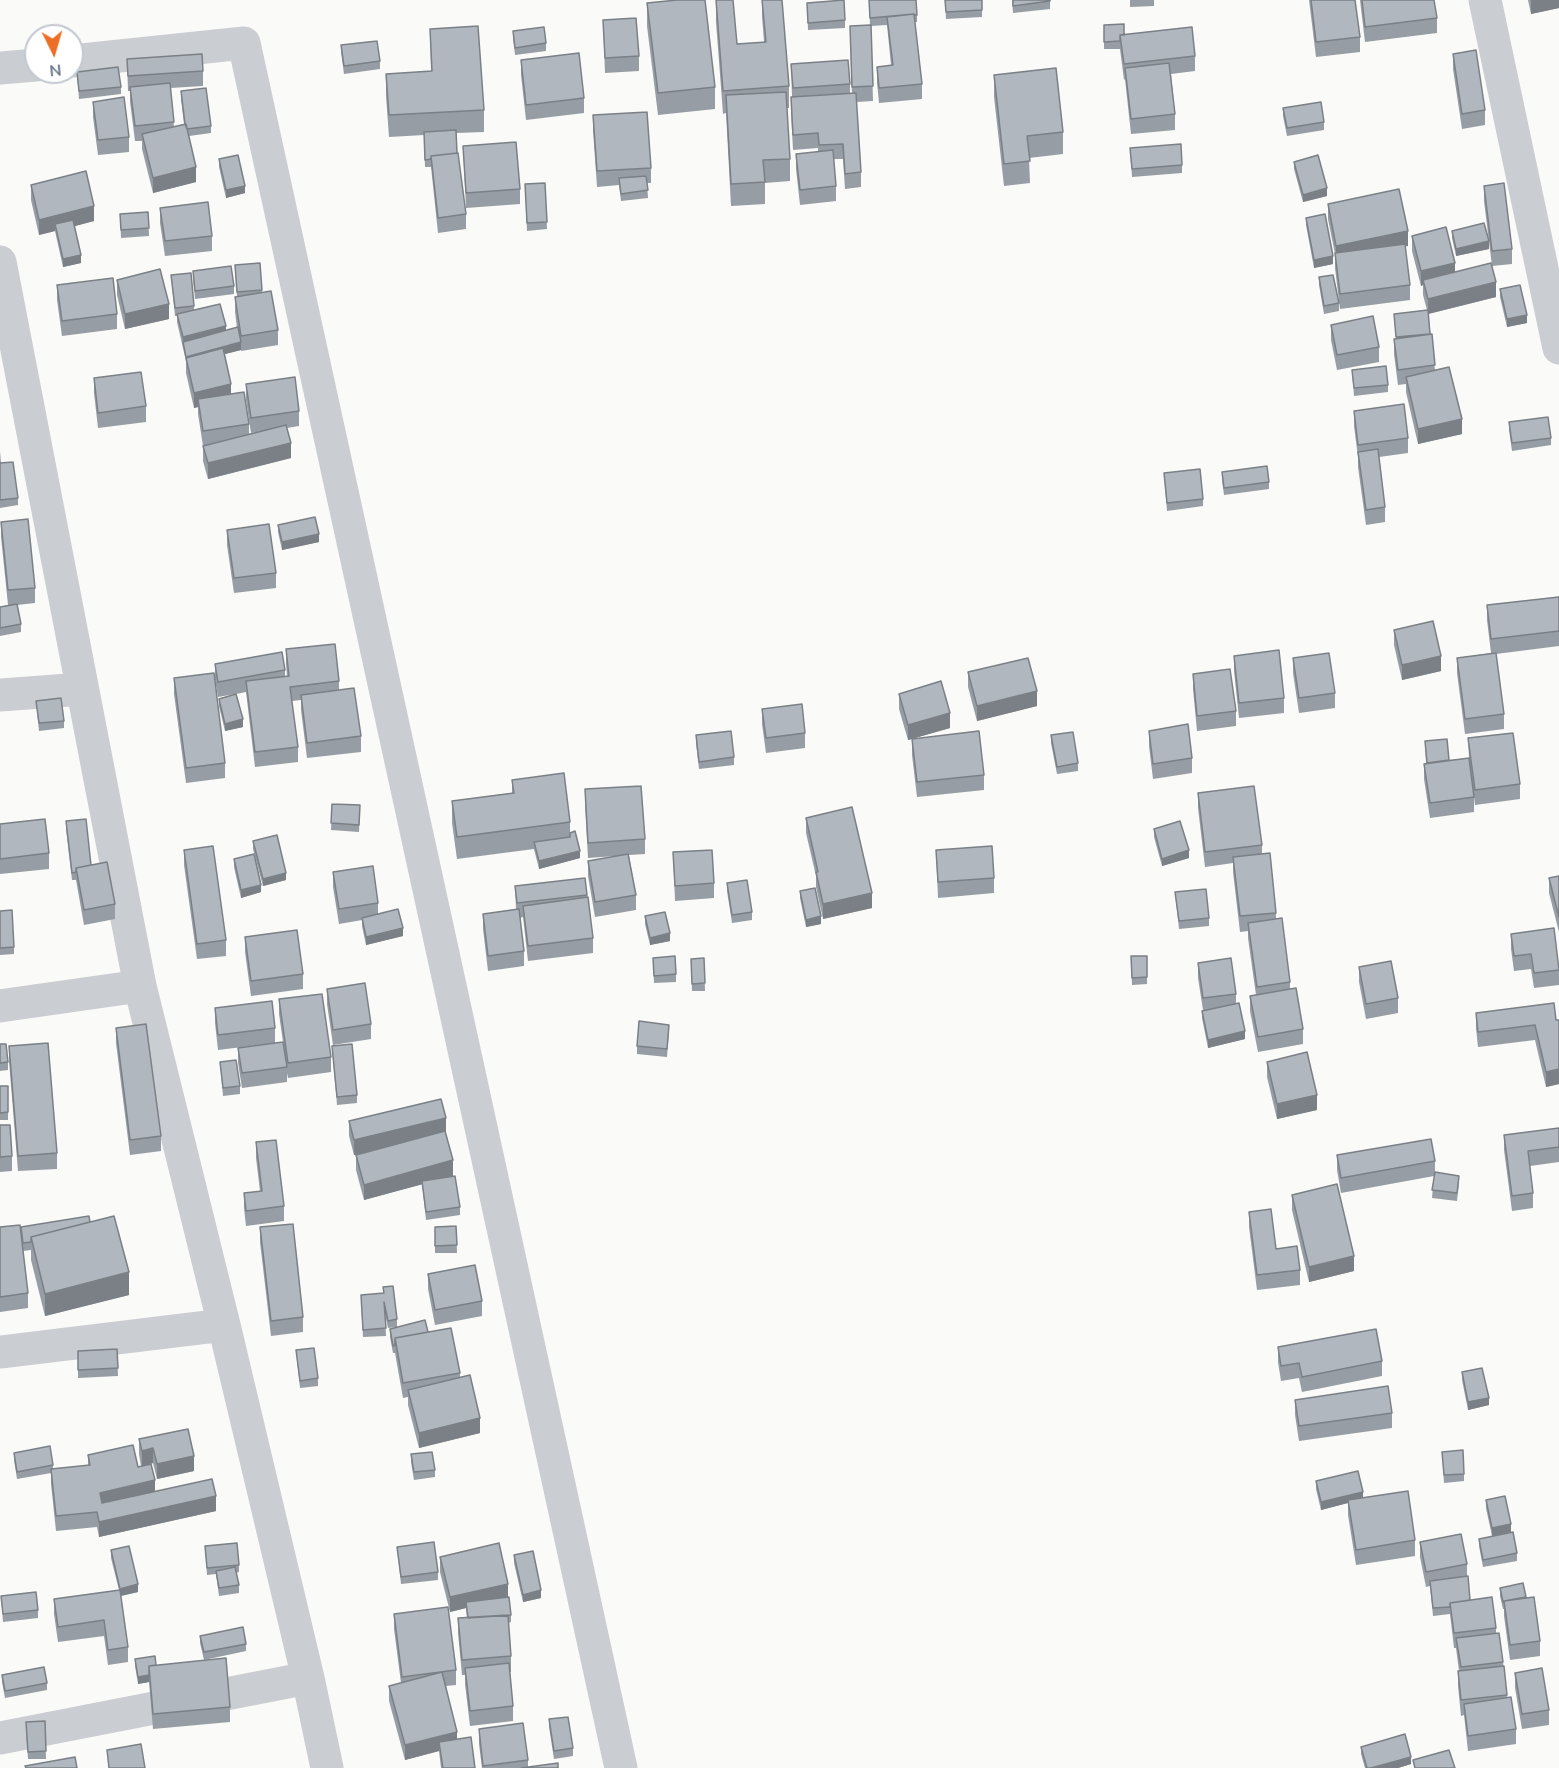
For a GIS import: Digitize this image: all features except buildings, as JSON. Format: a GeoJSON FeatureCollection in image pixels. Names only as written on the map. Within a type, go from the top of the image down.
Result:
{"type":"FeatureCollection","features":[{"type":"Feature","properties":{"kind":"street"},"geometry":{"type":"LineString","coordinates":[[1485,0],[1559,348]]}},
{"type":"Feature","properties":{"kind":"street"},"geometry":{"type":"LineString","coordinates":[[84,60],[244,43],[621,1768]]}},
{"type":"Feature","properties":{"kind":"street"},"geometry":{"type":"LineString","coordinates":[[0,68],[24,66]]}},
{"type":"Feature","properties":{"kind":"street"},"geometry":{"type":"LineString","coordinates":[[0,262],[11,380],[82,689],[140,986],[224,1325],[308,1678],[327,1768]]}},
{"type":"Feature","properties":{"kind":"street"},"geometry":{"type":"LineString","coordinates":[[0,695],[82,689]]}},
{"type":"Feature","properties":{"kind":"street"},"geometry":{"type":"LineString","coordinates":[[0,1006],[140,986]]}},
{"type":"Feature","properties":{"kind":"street"},"geometry":{"type":"LineString","coordinates":[[0,1352],[224,1325]]}},
{"type":"Feature","properties":{"kind":"street"},"geometry":{"type":"LineString","coordinates":[[0,1738],[308,1678]]}}]}
